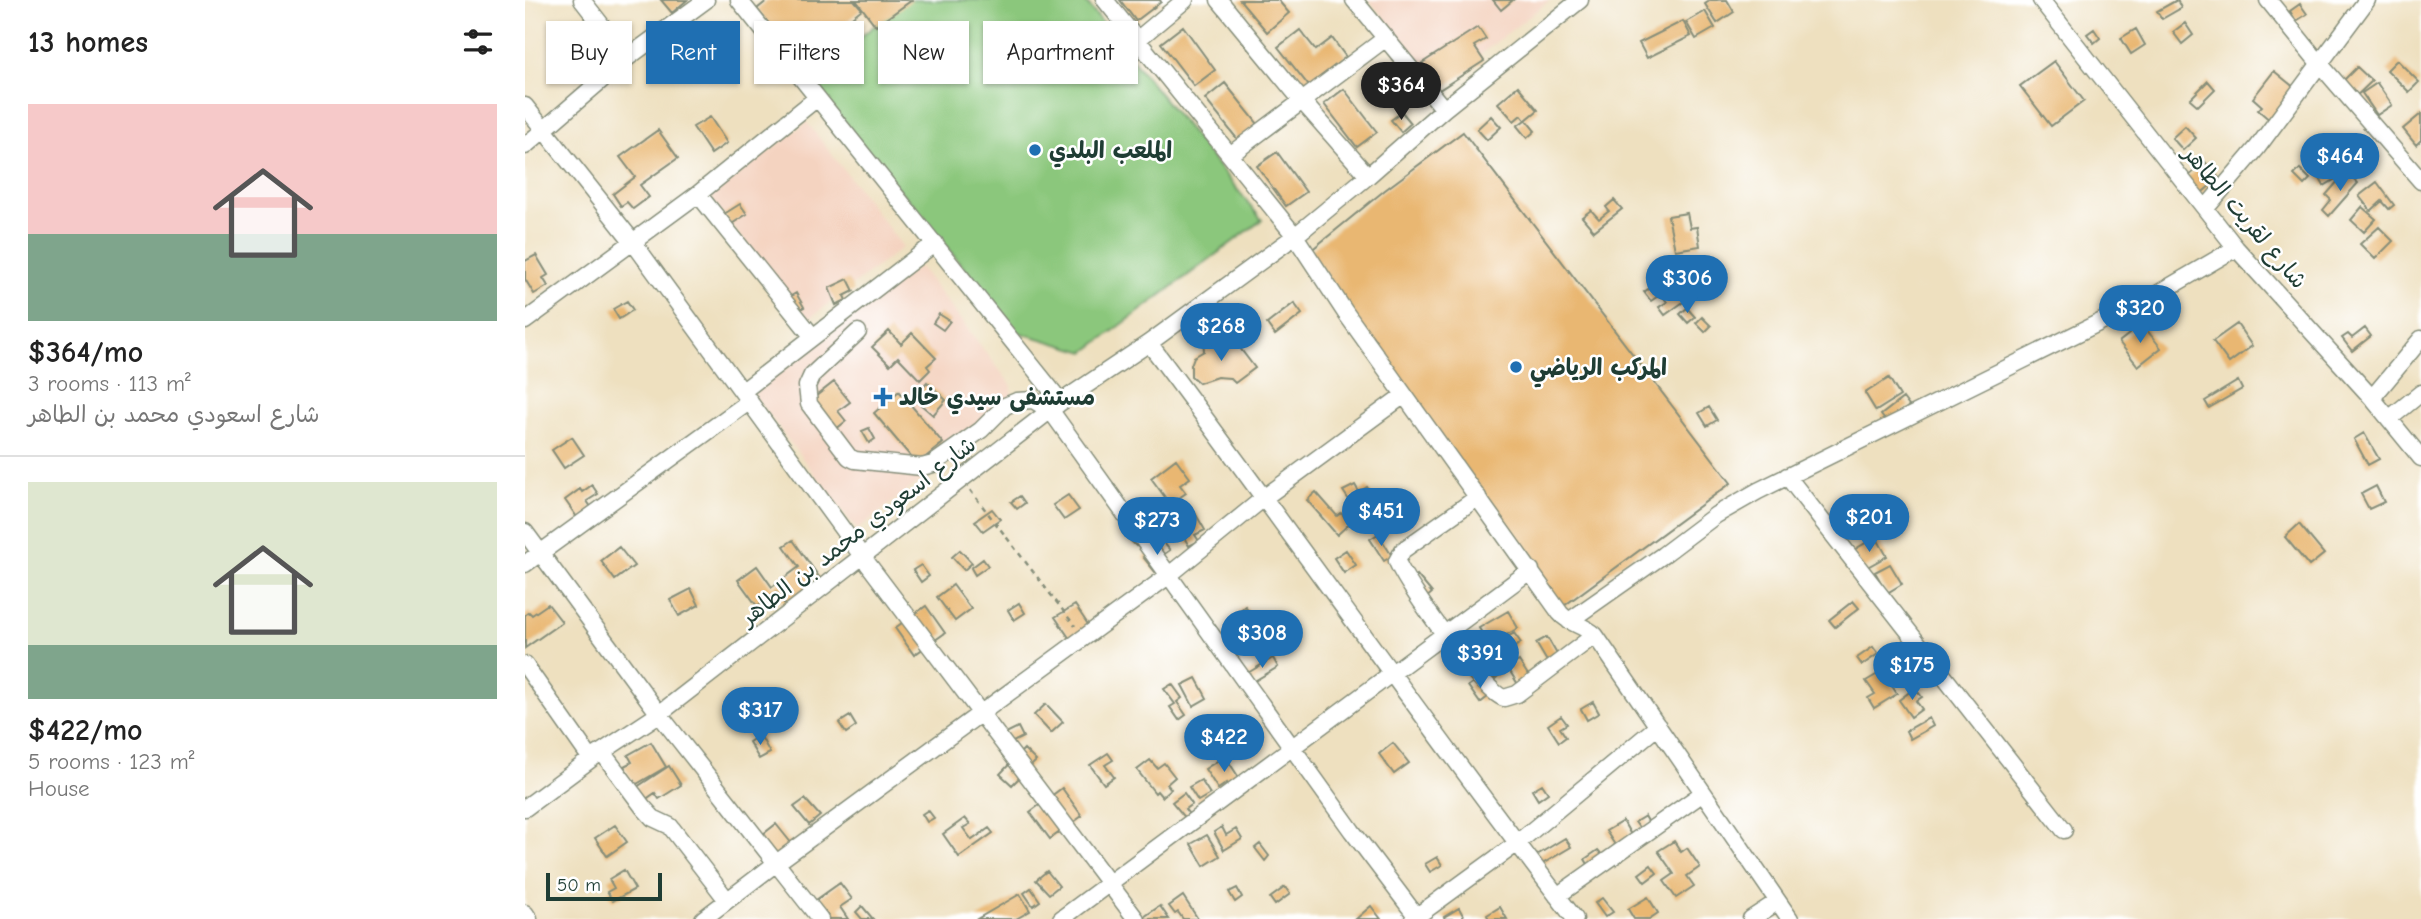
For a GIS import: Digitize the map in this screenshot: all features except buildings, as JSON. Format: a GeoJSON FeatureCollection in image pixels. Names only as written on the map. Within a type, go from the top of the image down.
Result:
{"type":"FeatureCollection","features":[{"type":"Feature","properties":{"kind":"street"},"geometry":{"type":"LineString","coordinates":[[582,0],[598,21]]}},
{"type":"Feature","properties":{"kind":"street"},"geometry":{"type":"LineString","coordinates":[[632,54],[706,0]]}},
{"type":"Feature","properties":{"kind":"street"},"geometry":{"type":"LineString","coordinates":[[739,0],[935,243],[1056,407],[1168,576],[1415,918],[1516,844],[1658,726]]}},
{"type":"Feature","properties":{"kind":"street"},"geometry":{"type":"LineString","coordinates":[[1105,0],[1122,21]]}},
{"type":"Feature","properties":{"kind":"street"},"geometry":{"type":"LineString","coordinates":[[1138,39],[1185,0]]}},
{"type":"Feature","properties":{"kind":"street"},"geometry":{"type":"LineString","coordinates":[[1220,0],[1302,101],[1368,176]]}},
{"type":"Feature","properties":{"kind":"street"},"geometry":{"type":"LineString","coordinates":[[1354,0],[1444,109]]}},
{"type":"Feature","properties":{"kind":"street","name":"شارع اسعودي محمد بن الطاهر"},"geometry":{"type":"LineString","coordinates":[[525,808],[659,714],[1056,407],[1295,236],[1444,109],[1580,0]]}},
{"type":"Feature","properties":{"kind":"street","name":"شارع لقريت الطاهر"},"geometry":{"type":"LineString","coordinates":[[2041,0],[2236,248],[2372,398],[2421,458]]}},
{"type":"Feature","properties":{"kind":"street"},"geometry":{"type":"LineString","coordinates":[[2268,0],[2421,181]]}},
{"type":"Feature","properties":{"kind":"street"},"geometry":{"type":"LineString","coordinates":[[2206,208],[2257,148],[2367,0]]}},
{"type":"Feature","properties":{"kind":"street"},"geometry":{"type":"LineString","coordinates":[[1230,155],[1385,38]]}},
{"type":"Feature","properties":{"kind":"street"},"geometry":{"type":"LineString","coordinates":[[1138,41],[1295,236],[1560,613],[1569,621],[1585,626],[1595,635],[1790,919]]}},
{"type":"Feature","properties":{"kind":"street"},"geometry":{"type":"LineString","coordinates":[[525,146],[597,84]]}},
{"type":"Feature","properties":{"kind":"street"},"geometry":{"type":"LineString","coordinates":[[525,321],[698,194],[817,98]]}},
{"type":"Feature","properties":{"kind":"street"},"geometry":{"type":"LineString","coordinates":[[525,106],[633,242],[862,556],[1136,919]]}},
{"type":"Feature","properties":{"kind":"street"},"geometry":{"type":"LineString","coordinates":[[698,194],[813,337]]}},
{"type":"Feature","properties":{"kind":"street"},"geometry":{"type":"LineString","coordinates":[[525,564],[747,396],[813,337],[935,243]]}},
{"type":"Feature","properties":{"kind":"street"},"geometry":{"type":"LineString","coordinates":[[1569,621],[1716,515],[1787,477],[2159,293],[2236,248]]}},
{"type":"Feature","properties":{"kind":"street"},"geometry":{"type":"LineString","coordinates":[[858,332],[812,375],[807,386],[809,404],[849,457],[855,460],[922,467],[933,464],[981,430],[1005,406],[1017,401],[1033,400],[1056,407]]}},
{"type":"Feature","properties":{"kind":"street"},"geometry":{"type":"LineString","coordinates":[[2372,398],[2421,339]]}},
{"type":"Feature","properties":{"kind":"street"},"geometry":{"type":"LineString","coordinates":[[1149,343],[1265,497],[1516,844],[1575,919]]}},
{"type":"Feature","properties":{"kind":"street"},"geometry":{"type":"LineString","coordinates":[[2389,419],[2421,393]]}},
{"type":"Feature","properties":{"kind":"street"},"geometry":{"type":"LineString","coordinates":[[703,919],[1168,576],[1265,497],[1405,396]]}},
{"type":"Feature","properties":{"kind":"street"},"geometry":{"type":"LineString","coordinates":[[1787,477],[2064,830]]}},
{"type":"Feature","properties":{"kind":"street"},"geometry":{"type":"LineString","coordinates":[[1478,497],[1399,555],[1398,561],[1403,574],[1445,635],[1492,692],[1497,696],[1510,698],[1595,635]]}},
{"type":"Feature","properties":{"kind":"street"},"geometry":{"type":"LineString","coordinates":[[525,532],[659,714],[820,919]]}},
{"type":"Feature","properties":{"kind":"street"},"geometry":{"type":"LineString","coordinates":[[1061,919],[1531,570]]}},
{"type":"Feature","properties":{"kind":"street"},"geometry":{"type":"LineString","coordinates":[[525,665],[597,756],[653,818],[670,826],[727,900]]}},
{"type":"Feature","properties":{"kind":"street"},"geometry":{"type":"LineString","coordinates":[[1557,896],[1703,793]]}},
{"type":"Feature","properties":{"kind":"street"},"geometry":{"type":"LineString","coordinates":[[1751,919],[1777,902]]}},
{"type":"Feature","properties":{"kind":"street"},"geometry":{"type":"LineString","coordinates":[[525,913],[529,919]]}},
{"type":"Feature","properties":{"kind":"path"},"geometry":{"type":"LineString","coordinates":[[961,480],[1084,638]]}},
{"type":"Feature","properties":{"kind":"shaded area"},"geometry":{"type":"Polygon","coordinates":[[[1369,0],[1550,0],[1440,86],[1369,0]]]}},
{"type":"Feature","properties":{"kind":"shaded area"},"geometry":{"type":"Polygon","coordinates":[[[807,122],[903,247],[806,321],[710,197],[807,122]]]}},
{"type":"Feature","properties":{"kind":"shaded area","name":"مستشفى سيدي خالد"},"geometry":{"type":"Polygon","coordinates":[[[919,266],[1012,386],[1011,410],[857,530],[753,394],[919,266]]]}},
{"type":"Feature","properties":{"kind":"green space","name":"الملعب البلدي"},"geometry":{"type":"Polygon","coordinates":[[[906,0],[1084,0],[1101,21],[983,21],[983,84],[1138,84],[1138,67],[1262,220],[1085,352],[1017,332],[811,84],[864,84],[864,34],[878,23],[878,84],[969,84],[969,21],[880,21],[906,0]]]}},
{"type":"Feature","properties":{"kind":"place","name":"الملعب البلدي"},"geometry":{"type":"Point","coordinates":[1035,150]}},
{"type":"Feature","properties":{"kind":"place","name":"المركب الرياضي"},"geometry":{"type":"Point","coordinates":[1516,367]}},
{"type":"Feature","properties":{"kind":"place","name":"مستشفى سيدي خالد"},"geometry":{"type":"Point","coordinates":[883,397]}}]}
